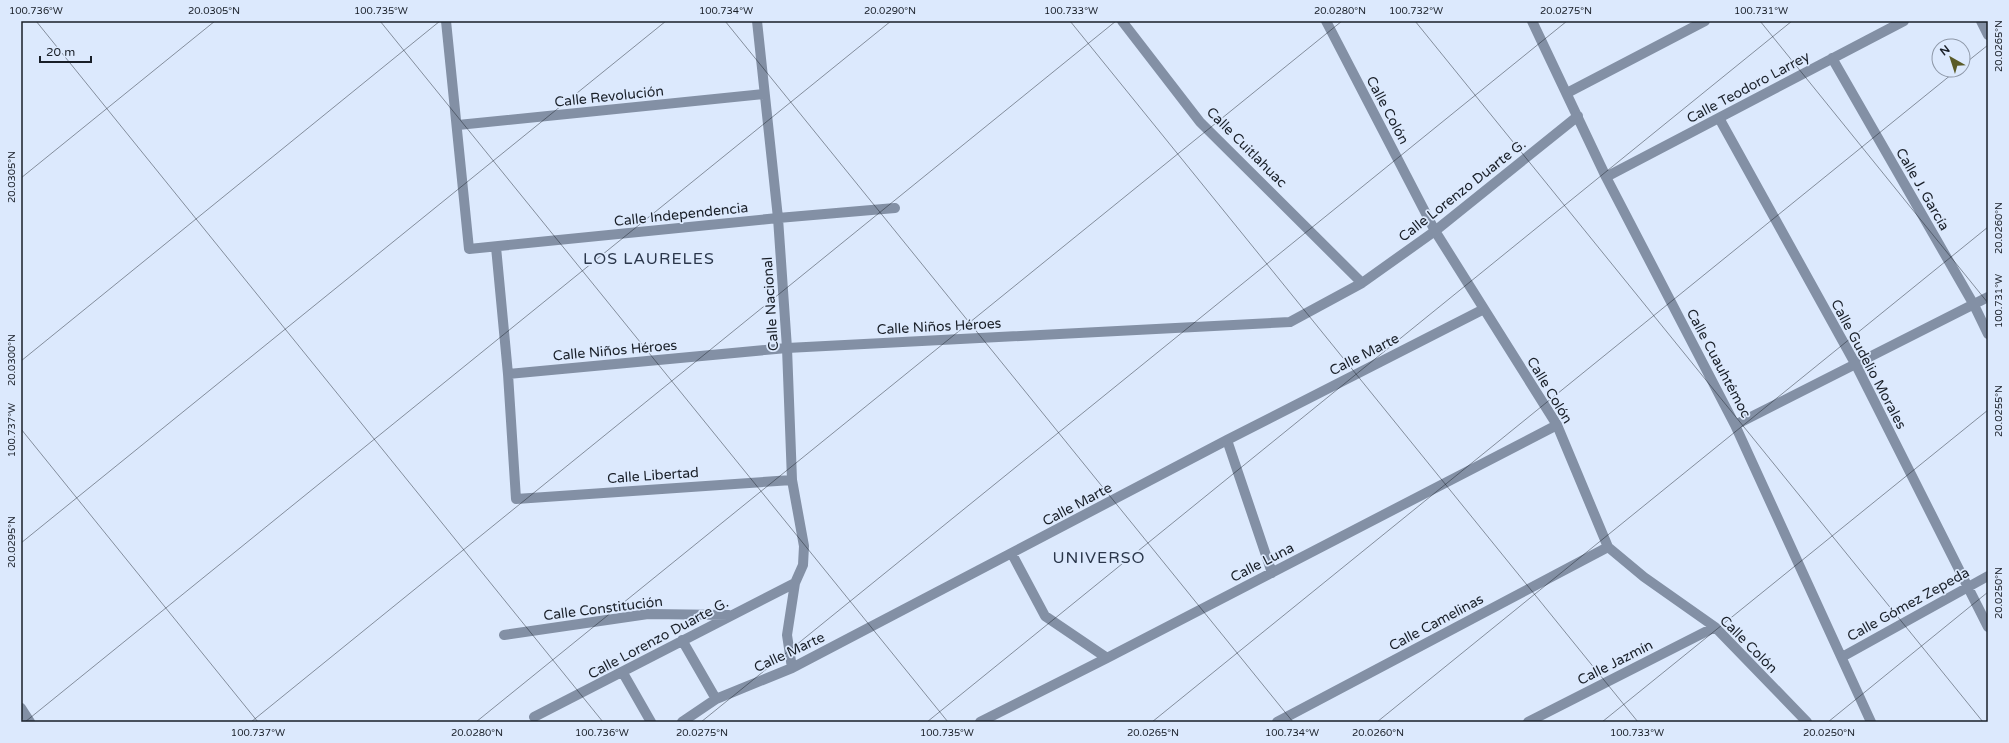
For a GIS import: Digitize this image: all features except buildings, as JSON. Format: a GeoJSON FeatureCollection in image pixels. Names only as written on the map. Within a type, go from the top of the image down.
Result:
{"type":"FeatureCollection","features":[{"type":"Feature","properties":{"kind":"street"},"geometry":{"type":"LineString","coordinates":[[446,21],[458,125]]}},
{"type":"Feature","properties":{"kind":"street","name":"Calle Nacional"},"geometry":{"type":"LineString","coordinates":[[757,21],[778,218],[787,348],[792,480],[804,546],[803,565],[794,583],[787,636],[792,668]]}},
{"type":"Feature","properties":{"kind":"street","name":"Calle Cuitlahuac"},"geometry":{"type":"LineString","coordinates":[[1122,21],[1200,122],[1362,283]]}},
{"type":"Feature","properties":{"kind":"street","name":"Calle Colón"},"geometry":{"type":"LineString","coordinates":[[1326,21],[1435,231],[1557,425],[1608,548],[1644,578],[1715,627],[1807,722]]}},
{"type":"Feature","properties":{"kind":"street","name":"Calle Cuauhtémoc"},"geometry":{"type":"LineString","coordinates":[[1532,21],[1606,177],[1735,425],[1871,722]]}},
{"type":"Feature","properties":{"kind":"street"},"geometry":{"type":"LineString","coordinates":[[1567,92],[1705,21]]}},
{"type":"Feature","properties":{"kind":"street","name":"Calle Teodoro Larrey"},"geometry":{"type":"LineString","coordinates":[[1606,177],[1904,21]]}},
{"type":"Feature","properties":{"kind":"street"},"geometry":{"type":"LineString","coordinates":[[1981,21],[1988,35]]}},
{"type":"Feature","properties":{"kind":"street","name":"Calle J. García"},"geometry":{"type":"LineString","coordinates":[[1832,58],[1974,305],[1988,334]]}},
{"type":"Feature","properties":{"kind":"street","name":"Calle Revolución"},"geometry":{"type":"LineString","coordinates":[[458,125],[764,94]]}},
{"type":"Feature","properties":{"kind":"street","name":"Calle Lorenzo Duarte G."},"geometry":{"type":"LineString","coordinates":[[1362,283],[1435,231],[1578,116]]}},
{"type":"Feature","properties":{"kind":"street","name":"Calle Gudelio Morales"},"geometry":{"type":"LineString","coordinates":[[1719,118],[1856,365],[1988,627]]}},
{"type":"Feature","properties":{"kind":"street","name":"Calle Independencia"},"geometry":{"type":"LineString","coordinates":[[458,125],[469,249],[778,218],[895,208]]}},
{"type":"Feature","properties":{"kind":"street"},"geometry":{"type":"LineString","coordinates":[[496,247],[508,374]]}},
{"type":"Feature","properties":{"kind":"street","name":"Calle Niños Héroes"},"geometry":{"type":"LineString","coordinates":[[508,374],[787,348],[1290,322],[1362,283]]}},
{"type":"Feature","properties":{"kind":"street"},"geometry":{"type":"LineString","coordinates":[[1735,425],[1988,297]]}},
{"type":"Feature","properties":{"kind":"street","name":"Calle Marte"},"geometry":{"type":"LineString","coordinates":[[682,722],[716,699],[792,668],[1227,440],[1484,309]]}},
{"type":"Feature","properties":{"kind":"street","name":"Calle Libertad"},"geometry":{"type":"LineString","coordinates":[[508,374],[516,498],[792,480]]}},
{"type":"Feature","properties":{"kind":"street","name":"Calle Luna"},"geometry":{"type":"LineString","coordinates":[[980,722],[1107,658],[1557,425]]}},
{"type":"Feature","properties":{"kind":"street"},"geometry":{"type":"LineString","coordinates":[[1227,440],[1272,573]]}},
{"type":"Feature","properties":{"kind":"street","name":"Calle Camelinas"},"geometry":{"type":"LineString","coordinates":[[1277,722],[1608,548]]}},
{"type":"Feature","properties":{"kind":"street"},"geometry":{"type":"LineString","coordinates":[[1012,554],[1045,616],[1107,658]]}},
{"type":"Feature","properties":{"kind":"street","name":"Calle Gómez Zepeda"},"geometry":{"type":"LineString","coordinates":[[1842,657],[1988,576]]}},
{"type":"Feature","properties":{"kind":"street","name":"Calle Lorenzo Duarte G."},"geometry":{"type":"LineString","coordinates":[[534,717],[623,673],[682,640],[794,583]]}},
{"type":"Feature","properties":{"kind":"street","name":"Calle Constitución"},"geometry":{"type":"LineString","coordinates":[[504,635],[648,614],[730,615]]}},
{"type":"Feature","properties":{"kind":"street","name":"Calle Jazmín"},"geometry":{"type":"LineString","coordinates":[[1528,722],[1715,627]]}},
{"type":"Feature","properties":{"kind":"street"},"geometry":{"type":"LineString","coordinates":[[682,640],[716,699]]}},
{"type":"Feature","properties":{"kind":"street"},"geometry":{"type":"LineString","coordinates":[[623,673],[651,722]]}},
{"type":"Feature","properties":{"kind":"street"},"geometry":{"type":"LineString","coordinates":[[21,708],[30,722]]}},
{"type":"Feature","properties":{"kind":"district","name":"LOS LAURELES"},"geometry":{"type":"Point","coordinates":[649,258]}},
{"type":"Feature","properties":{"kind":"district","name":"UNIVERSO"},"geometry":{"type":"Point","coordinates":[1099,557]}}]}
